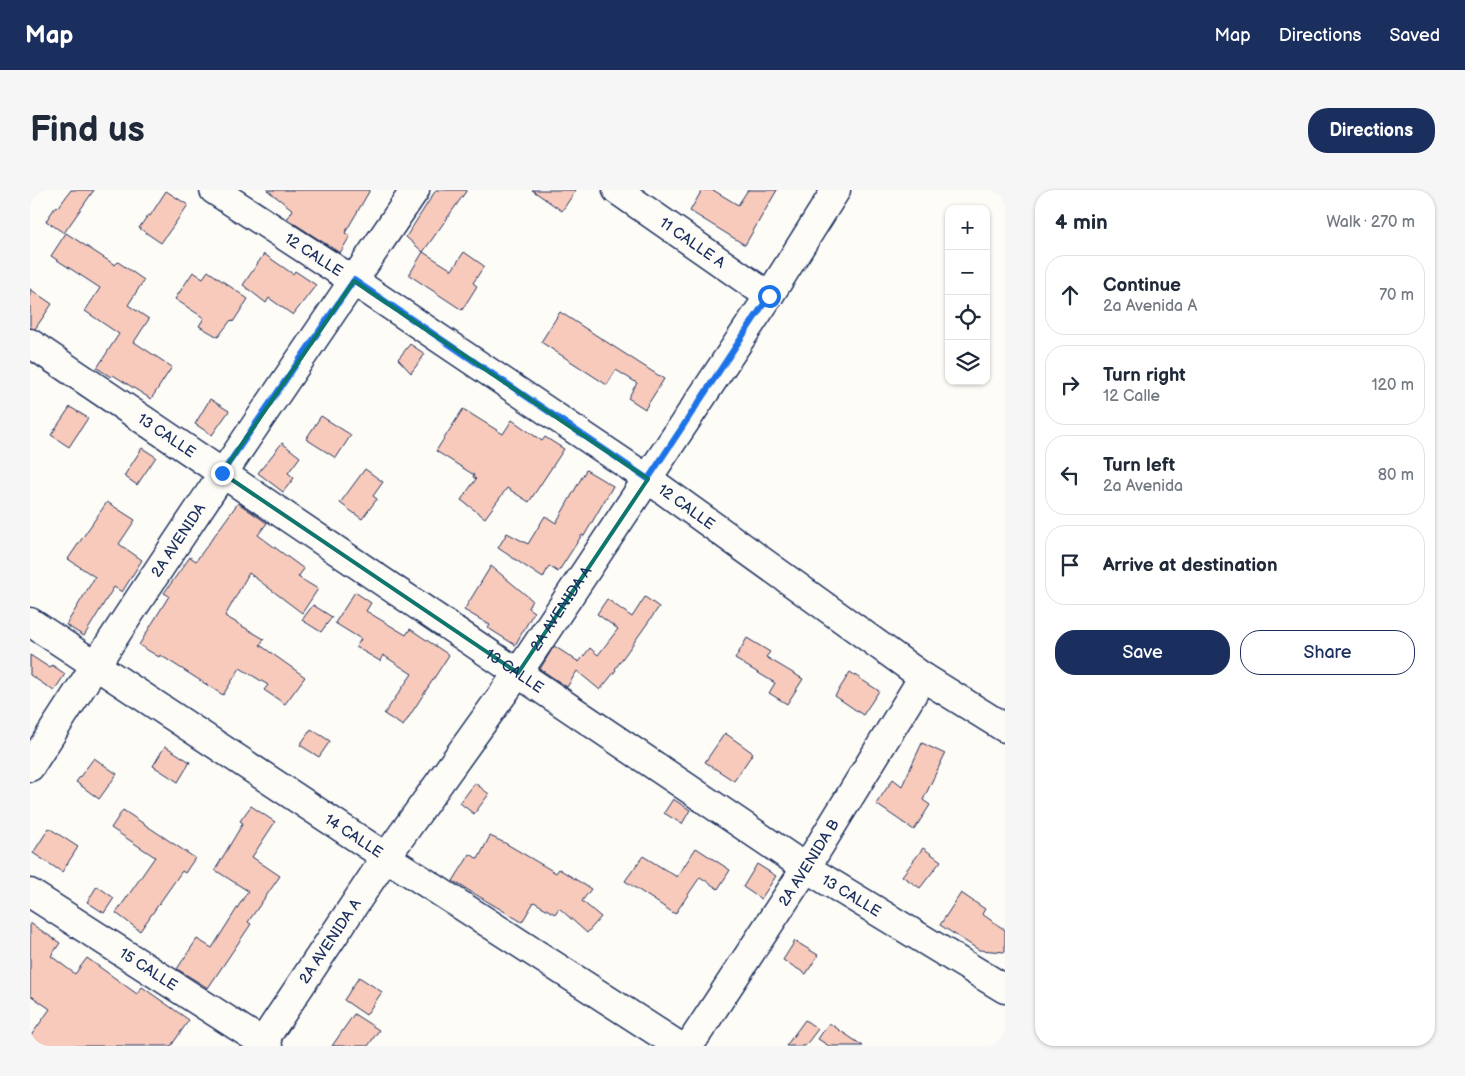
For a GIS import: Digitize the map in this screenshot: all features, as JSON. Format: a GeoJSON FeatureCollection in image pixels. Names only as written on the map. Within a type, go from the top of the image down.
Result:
{"type":"FeatureCollection","features":[{"type":"Feature","properties":{"kind":"street","name":"12 CALLE"},"geometry":{"type":"LineString","coordinates":[[214,190],[354,280],[648,479],[923,676],[1005,728]]}},
{"type":"Feature","properties":{"kind":"street","name":"2A AVENIDA"},"geometry":{"type":"LineString","coordinates":[[30,767],[94,666],[222,473],[415,190]]}},
{"type":"Feature","properties":{"kind":"street","name":"11 CALLE A"},"geometry":{"type":"LineString","coordinates":[[617,190],[769,296]]}},
{"type":"Feature","properties":{"kind":"street","name":"2A AVENIDA A"},"geometry":{"type":"LineString","coordinates":[[263,1045],[386,857],[518,673],[769,296],[836,190]]}},
{"type":"Feature","properties":{"kind":"street","name":"13 CALLE"},"geometry":{"type":"LineString","coordinates":[[30,344],[806,868],[1005,989]]}},
{"type":"Feature","properties":{"kind":"street","name":"14 CALLE"},"geometry":{"type":"LineString","coordinates":[[30,622],[386,857],[679,1046]]}},
{"type":"Feature","properties":{"kind":"street","name":"2A AVENIDA B"},"geometry":{"type":"LineString","coordinates":[[689,1046],[806,868],[923,676]]}},
{"type":"Feature","properties":{"kind":"street","name":"15 CALLE"},"geometry":{"type":"LineString","coordinates":[[30,892],[263,1045]]}},
{"type":"Feature","properties":{"kind":"highlighted area"},"geometry":{"type":"Polygon","coordinates":[[[354,281],[648,479],[518,673],[222,473],[354,281]]]}},
{"type":"Feature","properties":{"kind":"building"},"geometry":{"type":"Polygon","coordinates":[[[71,190],[94,190],[64,233],[46,221],[56,206],[58,208],[71,190]]]}},
{"type":"Feature","properties":{"kind":"building"},"geometry":{"type":"Polygon","coordinates":[[[267,190],[370,190],[345,233],[350,236],[340,253],[287,219],[293,210],[267,190]]]}},
{"type":"Feature","properties":{"kind":"building"},"geometry":{"type":"Polygon","coordinates":[[[436,190],[467,190],[423,252],[406,237],[436,190]]]}},
{"type":"Feature","properties":{"kind":"building"},"geometry":{"type":"Polygon","coordinates":[[[532,190],[576,190],[562,211],[532,190]]]}},
{"type":"Feature","properties":{"kind":"building"},"geometry":{"type":"Polygon","coordinates":[[[702,190],[713,190],[738,205],[748,190],[777,190],[745,245],[690,211],[702,190]]]}},
{"type":"Feature","properties":{"kind":"building"},"geometry":{"type":"Polygon","coordinates":[[[166,191],[188,205],[161,243],[139,228],[148,215],[150,216],[166,191]]]}},
{"type":"Feature","properties":{"kind":"building"},"geometry":{"type":"Polygon","coordinates":[[[66,233],[115,265],[118,262],[144,280],[128,305],[149,319],[134,342],[172,367],[151,399],[113,375],[111,377],[97,368],[119,334],[85,311],[100,288],[51,256],[66,233]]]}},
{"type":"Feature","properties":{"kind":"building"},"geometry":{"type":"Polygon","coordinates":[[[423,252],[452,270],[464,252],[484,266],[473,283],[477,286],[462,310],[409,275],[423,252]]]}},
{"type":"Feature","properties":{"kind":"building"},"geometry":{"type":"Polygon","coordinates":[[[264,254],[293,274],[295,271],[316,285],[293,315],[269,298],[266,303],[243,285],[264,254]]]}},
{"type":"Feature","properties":{"kind":"building"},"geometry":{"type":"Polygon","coordinates":[[[208,271],[248,299],[233,322],[231,320],[218,337],[199,326],[204,318],[175,299],[193,272],[203,278],[208,271]]]}},
{"type":"Feature","properties":{"kind":"building"},"geometry":{"type":"Polygon","coordinates":[[[30,289],[52,304],[35,329],[30,328],[30,289]]]}},
{"type":"Feature","properties":{"kind":"building"},"geometry":{"type":"Polygon","coordinates":[[[560,312],[664,379],[645,409],[628,398],[637,383],[616,370],[607,385],[541,342],[560,312]]]}},
{"type":"Feature","properties":{"kind":"building"},"geometry":{"type":"Polygon","coordinates":[[[410,344],[425,354],[411,373],[398,359],[410,344]]]}},
{"type":"Feature","properties":{"kind":"building"},"geometry":{"type":"Polygon","coordinates":[[[210,399],[229,411],[212,435],[195,424],[210,399]]]}},
{"type":"Feature","properties":{"kind":"building"},"geometry":{"type":"Polygon","coordinates":[[[70,407],[88,418],[69,447],[51,435],[70,407]]]}},
{"type":"Feature","properties":{"kind":"building"},"geometry":{"type":"Polygon","coordinates":[[[463,409],[503,434],[512,420],[542,441],[545,437],[564,449],[529,502],[507,488],[485,518],[461,500],[476,479],[473,477],[474,475],[436,451],[463,409]]]}},
{"type":"Feature","properties":{"kind":"building"},"geometry":{"type":"Polygon","coordinates":[[[321,416],[351,435],[336,458],[306,439],[321,416]]]}},
{"type":"Feature","properties":{"kind":"building"},"geometry":{"type":"Polygon","coordinates":[[[282,443],[300,457],[288,473],[294,478],[283,492],[258,473],[282,443]]]}},
{"type":"Feature","properties":{"kind":"building"},"geometry":{"type":"Polygon","coordinates":[[[142,448],[156,457],[137,485],[124,476],[142,448]]]}},
{"type":"Feature","properties":{"kind":"building"},"geometry":{"type":"Polygon","coordinates":[[[365,469],[383,482],[373,496],[377,499],[362,519],[340,503],[365,469]]]}},
{"type":"Feature","properties":{"kind":"building"},"geometry":{"type":"Polygon","coordinates":[[[586,470],[613,486],[584,536],[582,535],[558,572],[549,566],[543,578],[498,548],[507,533],[528,544],[545,516],[556,523],[586,470]]]}},
{"type":"Feature","properties":{"kind":"building"},"geometry":{"type":"Polygon","coordinates":[[[107,502],[135,520],[119,544],[142,560],[122,592],[114,587],[84,636],[66,625],[95,577],[68,559],[107,502]]]}},
{"type":"Feature","properties":{"kind":"building"},"geometry":{"type":"Polygon","coordinates":[[[238,503],[267,523],[258,535],[304,569],[298,577],[318,589],[302,613],[249,573],[225,616],[264,639],[260,645],[305,677],[285,704],[264,690],[268,685],[240,668],[223,695],[160,655],[159,657],[139,645],[169,596],[164,593],[190,557],[196,561],[238,503]]]}},
{"type":"Feature","properties":{"kind":"building"},"geometry":{"type":"Polygon","coordinates":[[[491,566],[532,600],[528,608],[534,612],[515,645],[488,628],[490,625],[464,610],[491,566]]]}},
{"type":"Feature","properties":{"kind":"building"},"geometry":{"type":"Polygon","coordinates":[[[355,592],[371,603],[366,611],[406,635],[410,629],[449,655],[403,726],[384,714],[412,674],[383,655],[380,661],[356,647],[361,639],[335,623],[355,592]]]}},
{"type":"Feature","properties":{"kind":"building"},"geometry":{"type":"Polygon","coordinates":[[[645,597],[659,607],[600,690],[577,671],[567,687],[540,669],[554,646],[579,662],[590,648],[598,655],[618,629],[597,614],[607,599],[632,617],[645,597]]]}},
{"type":"Feature","properties":{"kind":"building"},"geometry":{"type":"Polygon","coordinates":[[[313,605],[332,617],[321,632],[302,620],[313,605]]]}},
{"type":"Feature","properties":{"kind":"building"},"geometry":{"type":"Polygon","coordinates":[[[747,638],[770,652],[766,657],[803,679],[787,704],[769,693],[775,683],[735,659],[747,638]]]}},
{"type":"Feature","properties":{"kind":"building"},"geometry":{"type":"Polygon","coordinates":[[[30,655],[50,668],[52,665],[65,674],[54,691],[30,675],[30,655]]]}},
{"type":"Feature","properties":{"kind":"building"},"geometry":{"type":"Polygon","coordinates":[[[850,672],[879,691],[863,715],[835,696],[850,672]]]}},
{"type":"Feature","properties":{"kind":"building"},"geometry":{"type":"Polygon","coordinates":[[[311,729],[330,741],[319,757],[300,745],[311,729]]]}},
{"type":"Feature","properties":{"kind":"building"},"geometry":{"type":"Polygon","coordinates":[[[725,733],[753,753],[734,781],[705,762],[725,733]]]}},
{"type":"Feature","properties":{"kind":"building"},"geometry":{"type":"Polygon","coordinates":[[[922,743],[945,754],[923,800],[930,805],[914,830],[876,804],[893,779],[902,786],[922,743]]]}},
{"type":"Feature","properties":{"kind":"building"},"geometry":{"type":"Polygon","coordinates":[[[165,746],[190,762],[178,782],[153,766],[165,746]]]}},
{"type":"Feature","properties":{"kind":"building"},"geometry":{"type":"Polygon","coordinates":[[[94,758],[117,774],[99,799],[76,782],[94,758]]]}},
{"type":"Feature","properties":{"kind":"building"},"geometry":{"type":"Polygon","coordinates":[[[475,783],[489,794],[474,814],[460,803],[475,783]]]}},
{"type":"Feature","properties":{"kind":"building"},"geometry":{"type":"Polygon","coordinates":[[[673,799],[690,810],[682,824],[664,813],[673,799]]]}},
{"type":"Feature","properties":{"kind":"building"},"geometry":{"type":"Polygon","coordinates":[[[251,806],[275,822],[252,857],[280,876],[248,922],[251,924],[208,988],[177,969],[197,939],[212,948],[248,891],[215,870],[243,823],[240,821],[251,806]]]}},
{"type":"Feature","properties":{"kind":"building"},"geometry":{"type":"Polygon","coordinates":[[[123,810],[195,858],[185,873],[182,871],[140,931],[116,913],[155,857],[111,828],[123,810]]]}},
{"type":"Feature","properties":{"kind":"building"},"geometry":{"type":"Polygon","coordinates":[[[49,828],[78,847],[62,872],[33,853],[49,828]]]}},
{"type":"Feature","properties":{"kind":"building"},"geometry":{"type":"Polygon","coordinates":[[[490,836],[556,873],[559,869],[591,889],[582,901],[601,917],[587,933],[559,908],[555,914],[534,902],[522,922],[453,881],[470,854],[478,859],[490,836]]]}},
{"type":"Feature","properties":{"kind":"building"},"geometry":{"type":"Polygon","coordinates":[[[696,848],[730,870],[718,889],[700,877],[675,914],[625,881],[643,856],[677,877],[696,848]]]}},
{"type":"Feature","properties":{"kind":"building"},"geometry":{"type":"Polygon","coordinates":[[[923,848],[941,861],[920,888],[902,876],[923,848]]]}},
{"type":"Feature","properties":{"kind":"building"},"geometry":{"type":"Polygon","coordinates":[[[757,864],[776,876],[761,899],[743,887],[757,864]]]}},
{"type":"Feature","properties":{"kind":"building"},"geometry":{"type":"Polygon","coordinates":[[[97,886],[114,898],[104,913],[87,902],[97,886]]]}},
{"type":"Feature","properties":{"kind":"building"},"geometry":{"type":"Polygon","coordinates":[[[961,893],[985,909],[982,914],[1005,930],[1005,952],[979,950],[940,925],[961,893]]]}},
{"type":"Feature","properties":{"kind":"building"},"geometry":{"type":"Polygon","coordinates":[[[30,923],[60,943],[51,956],[75,974],[87,958],[137,994],[142,987],[189,1020],[171,1046],[42,1046],[30,1037],[50,1009],[30,995],[30,923]]]}},
{"type":"Feature","properties":{"kind":"building"},"geometry":{"type":"Polygon","coordinates":[[[795,941],[818,955],[806,974],[783,960],[795,941]]]}},
{"type":"Feature","properties":{"kind":"building"},"geometry":{"type":"Polygon","coordinates":[[[359,977],[382,992],[366,1015],[344,1000],[359,977]]]}},
{"type":"Feature","properties":{"kind":"building"},"geometry":{"type":"Polygon","coordinates":[[[354,1014],[379,1030],[368,1046],[332,1046],[354,1014]]]}},
{"type":"Feature","properties":{"kind":"building"},"geometry":{"type":"Polygon","coordinates":[[[805,1020],[818,1029],[805,1046],[786,1046],[805,1020]]]}},
{"type":"Feature","properties":{"kind":"building"},"geometry":{"type":"Polygon","coordinates":[[[829,1023],[863,1046],[829,1046],[818,1039],[829,1023]]]}},
{"type":"Feature","properties":{"kind":"route"},"geometry":{"type":"LineString","coordinates":[[222,473],[354,280],[648,479],[769,296]]}}]}
